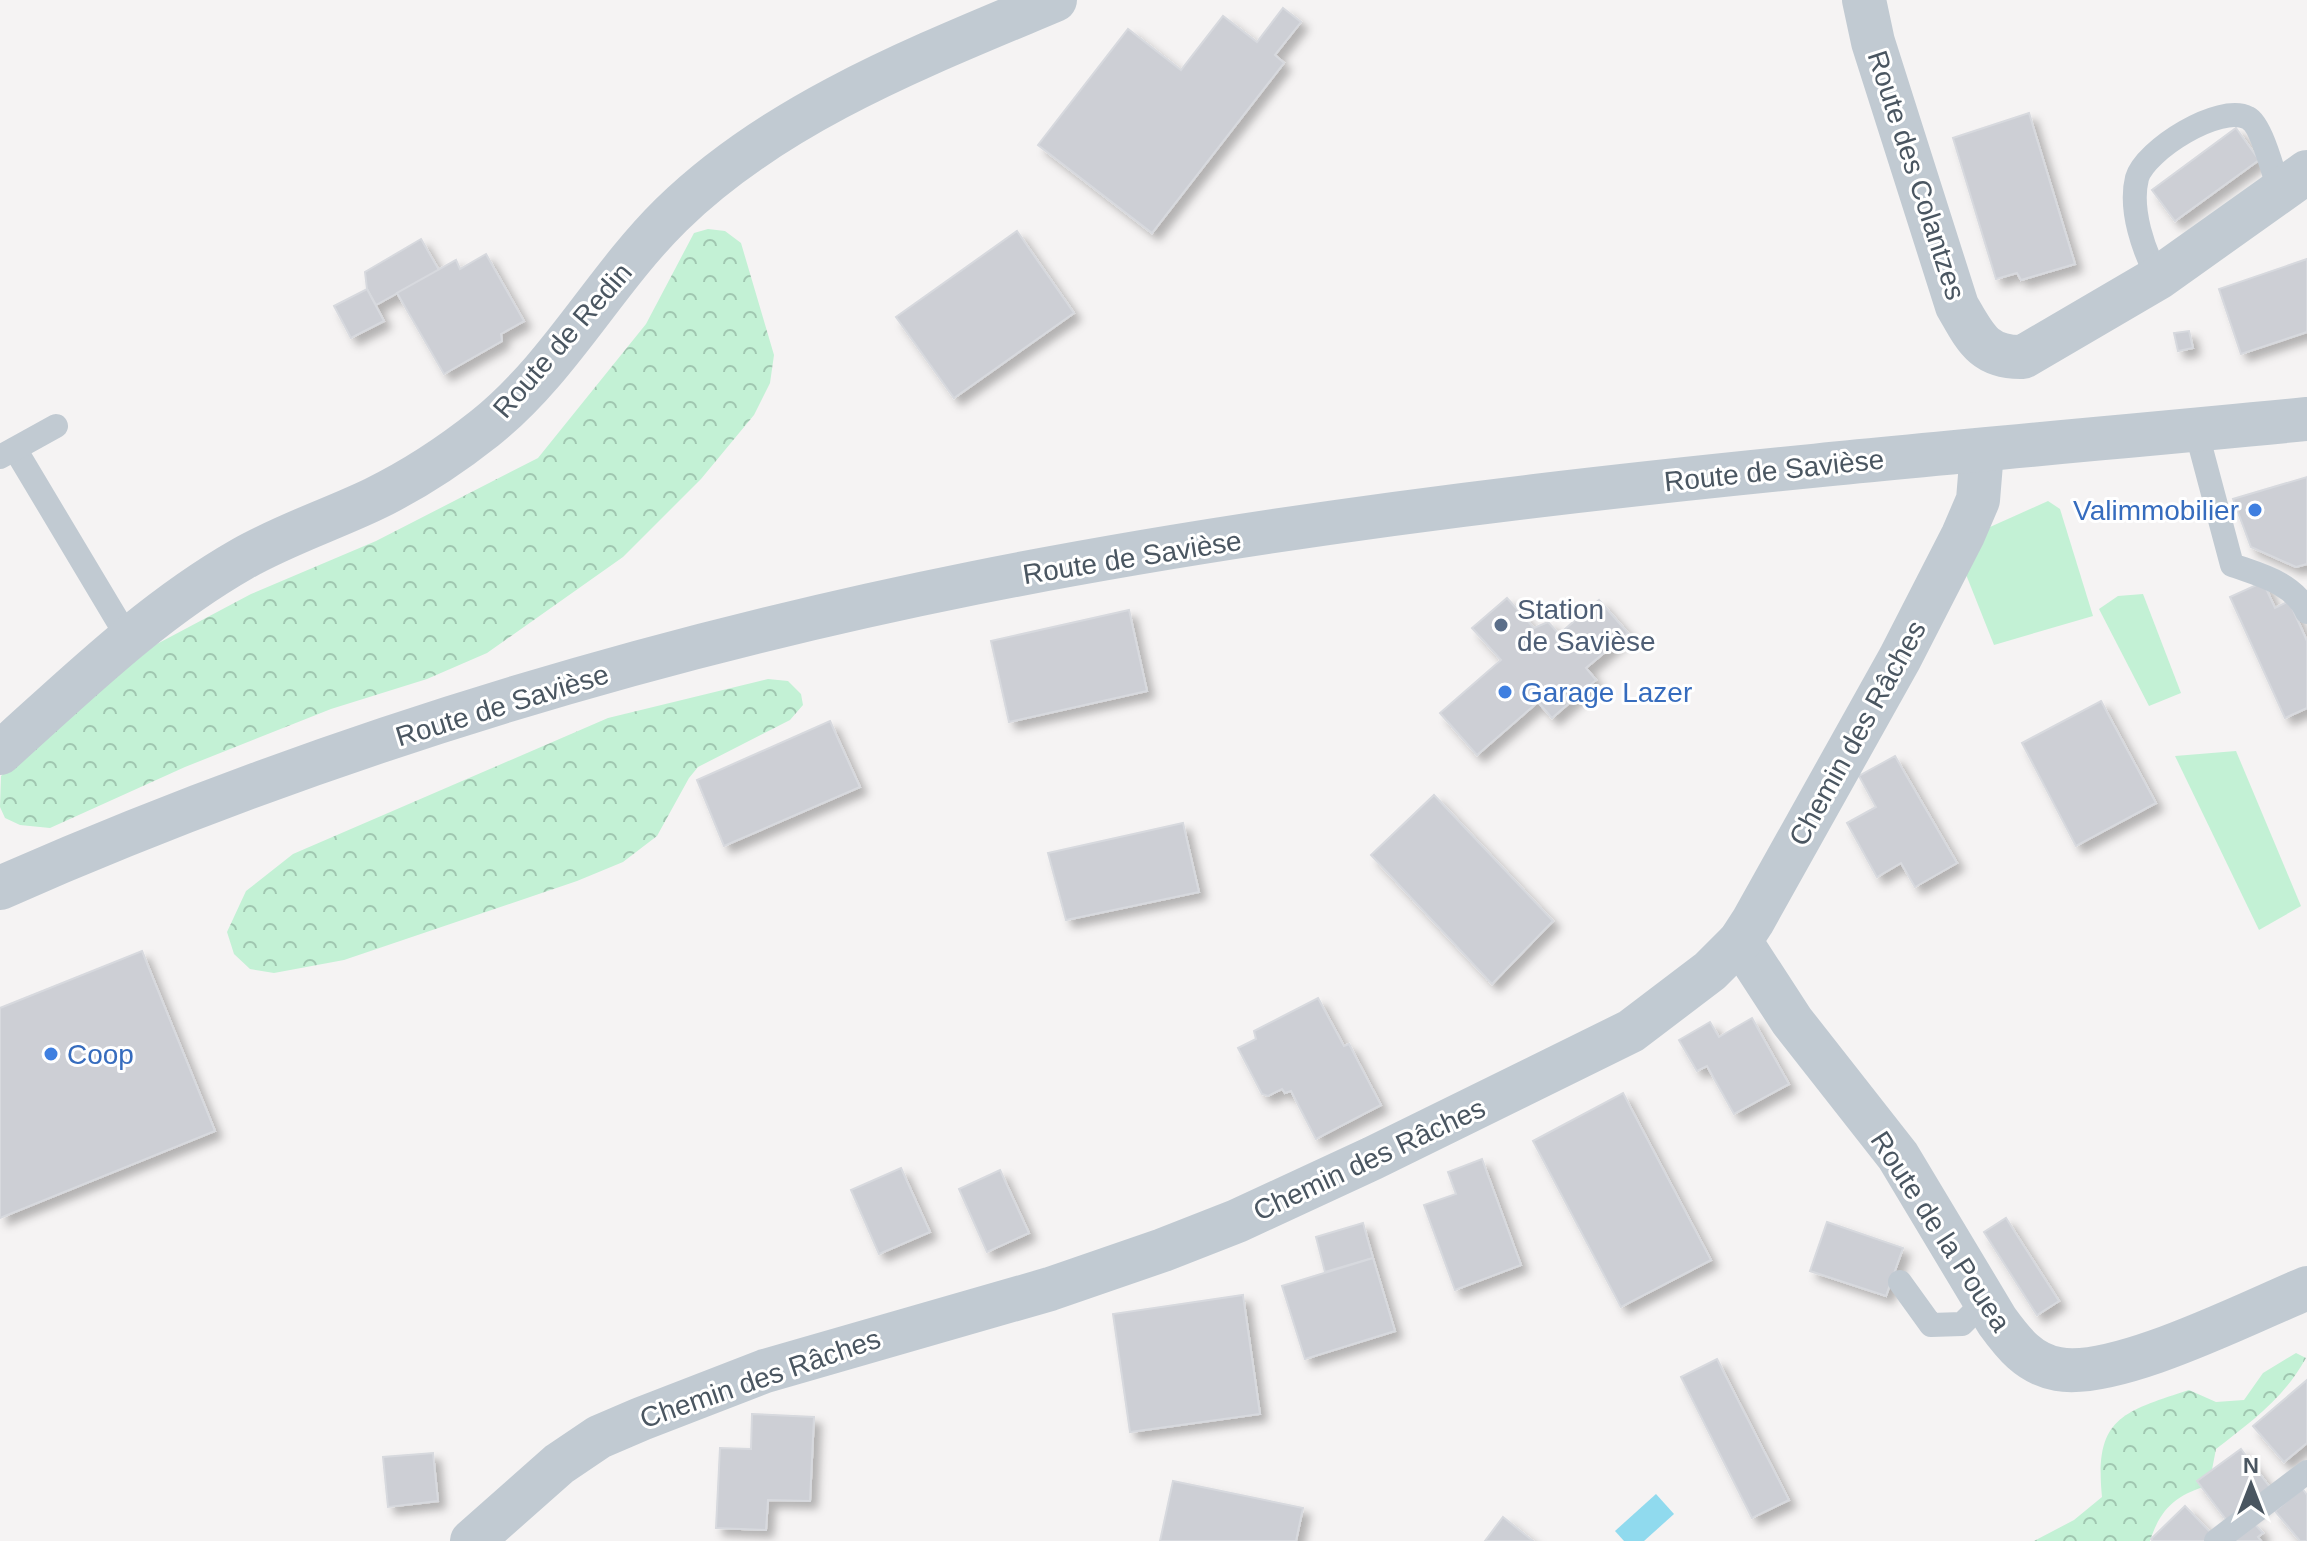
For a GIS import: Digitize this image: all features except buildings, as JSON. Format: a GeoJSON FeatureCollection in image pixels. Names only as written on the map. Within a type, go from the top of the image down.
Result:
{"type":"FeatureCollection","features":[{"type":"Feature","properties":{"kind":"street","name":"Route de Redin"},"geometry":{"type":"LineString","coordinates":[[0,753],[128,638],[187,591],[245,557],[374,499],[431,467],[486,427],[535,380],[622,269],[672,214],[725,169],[787,126],[881,77],[1055,0]]}},
{"type":"Feature","properties":{"kind":"street","name":"Route des Colantzes"},"geometry":{"type":"LineString","coordinates":[[1864,0],[1873,42],[1957,306],[1977,341],[2002,358],[2023,357],[2158,278],[2293,181]]}},
{"type":"Feature","properties":{"kind":"street","name":"Route de Savièse"},"geometry":{"type":"LineString","coordinates":[[0,888],[182,813],[404,734],[629,667],[973,584],[1404,514],[1618,486],[2307,419]]}},
{"type":"Feature","properties":{"kind":"street","name":"Chemin des Râches"},"geometry":{"type":"LineString","coordinates":[[472,1541],[529,1489],[599,1437],[765,1371],[1050,1289],[1237,1221],[1631,1031],[1710,971],[1740,941],[1900,658],[1963,535],[1978,500],[1982,451]]}},
{"type":"Feature","properties":{"kind":"street","name":"Route de la Pouea"},"geometry":{"type":"LineString","coordinates":[[1740,941],[1792,1021],[1898,1156],[1985,1301],[2016,1346],[2037,1362],[2058,1369],[2075,1370],[2119,1362],[2157,1350],[2307,1288]]}},
{"type":"Feature","properties":{"kind":"lane"},"geometry":{"type":"LineString","coordinates":[[2158,278],[2144,251],[2137,211],[2137,178],[2151,155],[2209,119],[2232,115],[2249,118],[2293,181]]}},
{"type":"Feature","properties":{"kind":"lane"},"geometry":{"type":"LineString","coordinates":[[56,426],[8,453],[128,638]]}},
{"type":"Feature","properties":{"kind":"lane"},"geometry":{"type":"LineString","coordinates":[[2196,430],[2232,565],[2274,580],[2301,598],[2307,612]]}},
{"type":"Feature","properties":{"kind":"lane"},"geometry":{"type":"LineString","coordinates":[[1900,1282],[1931,1325],[1962,1324],[1985,1301]]}},
{"type":"Feature","properties":{"kind":"lane"},"geometry":{"type":"LineString","coordinates":[[2216,1541],[2307,1472]]}},
{"type":"Feature","properties":{"kind":"green space"},"geometry":{"type":"Polygon","coordinates":[[[708,229],[725,231],[741,243],[774,355],[770,383],[754,415],[701,479],[623,557],[487,653],[427,679],[331,709],[185,767],[50,828],[20,825],[5,818],[0,807],[1,776],[47,733],[155,645],[251,594],[376,541],[538,458],[646,324],[694,233],[708,229]]]}},
{"type":"Feature","properties":{"kind":"green space"},"geometry":{"type":"Polygon","coordinates":[[[2048,501],[2060,509],[2093,616],[1994,645],[1965,572],[1990,527],[2048,501]]]}},
{"type":"Feature","properties":{"kind":"green space"},"geometry":{"type":"Polygon","coordinates":[[[2143,594],[2181,693],[2149,706],[2099,609],[2118,596],[2143,594]]]}},
{"type":"Feature","properties":{"kind":"green space"},"geometry":{"type":"Polygon","coordinates":[[[768,679],[788,681],[801,694],[803,705],[790,720],[698,767],[657,836],[623,862],[577,881],[344,960],[274,973],[250,969],[234,954],[227,932],[246,891],[293,854],[608,718],[768,679]]]}},
{"type":"Feature","properties":{"kind":"green space"},"geometry":{"type":"Polygon","coordinates":[[[2236,751],[2301,906],[2259,930],[2175,756],[2236,751]]]}},
{"type":"Feature","properties":{"kind":"green space"},"geometry":{"type":"Polygon","coordinates":[[[2296,1353],[2306,1358],[2288,1385],[2266,1408],[2216,1449],[2209,1485],[2188,1493],[2172,1504],[2159,1519],[2150,1541],[2034,1541],[2074,1520],[2102,1497],[2103,1450],[2108,1434],[2117,1422],[2146,1405],[2189,1390],[2216,1402],[2244,1400],[2263,1373],[2296,1353]]]}},
{"type":"Feature","properties":{"kind":"water"},"geometry":{"type":"Polygon","coordinates":[[[1656,1494],[1674,1514],[1644,1541],[1624,1541],[1615,1531],[1656,1494]]]}},
{"type":"Feature","properties":{"kind":"place","name":"Valimmobilier"},"geometry":{"type":"Point","coordinates":[2255,510]}},
{"type":"Feature","properties":{"kind":"place","name":"Station de Savièse"},"geometry":{"type":"Point","coordinates":[1501,625]}},
{"type":"Feature","properties":{"kind":"place","name":"Garage Lazer"},"geometry":{"type":"Point","coordinates":[1505,692]}},
{"type":"Feature","properties":{"kind":"place","name":"Coop"},"geometry":{"type":"Point","coordinates":[51,1054]}}]}
